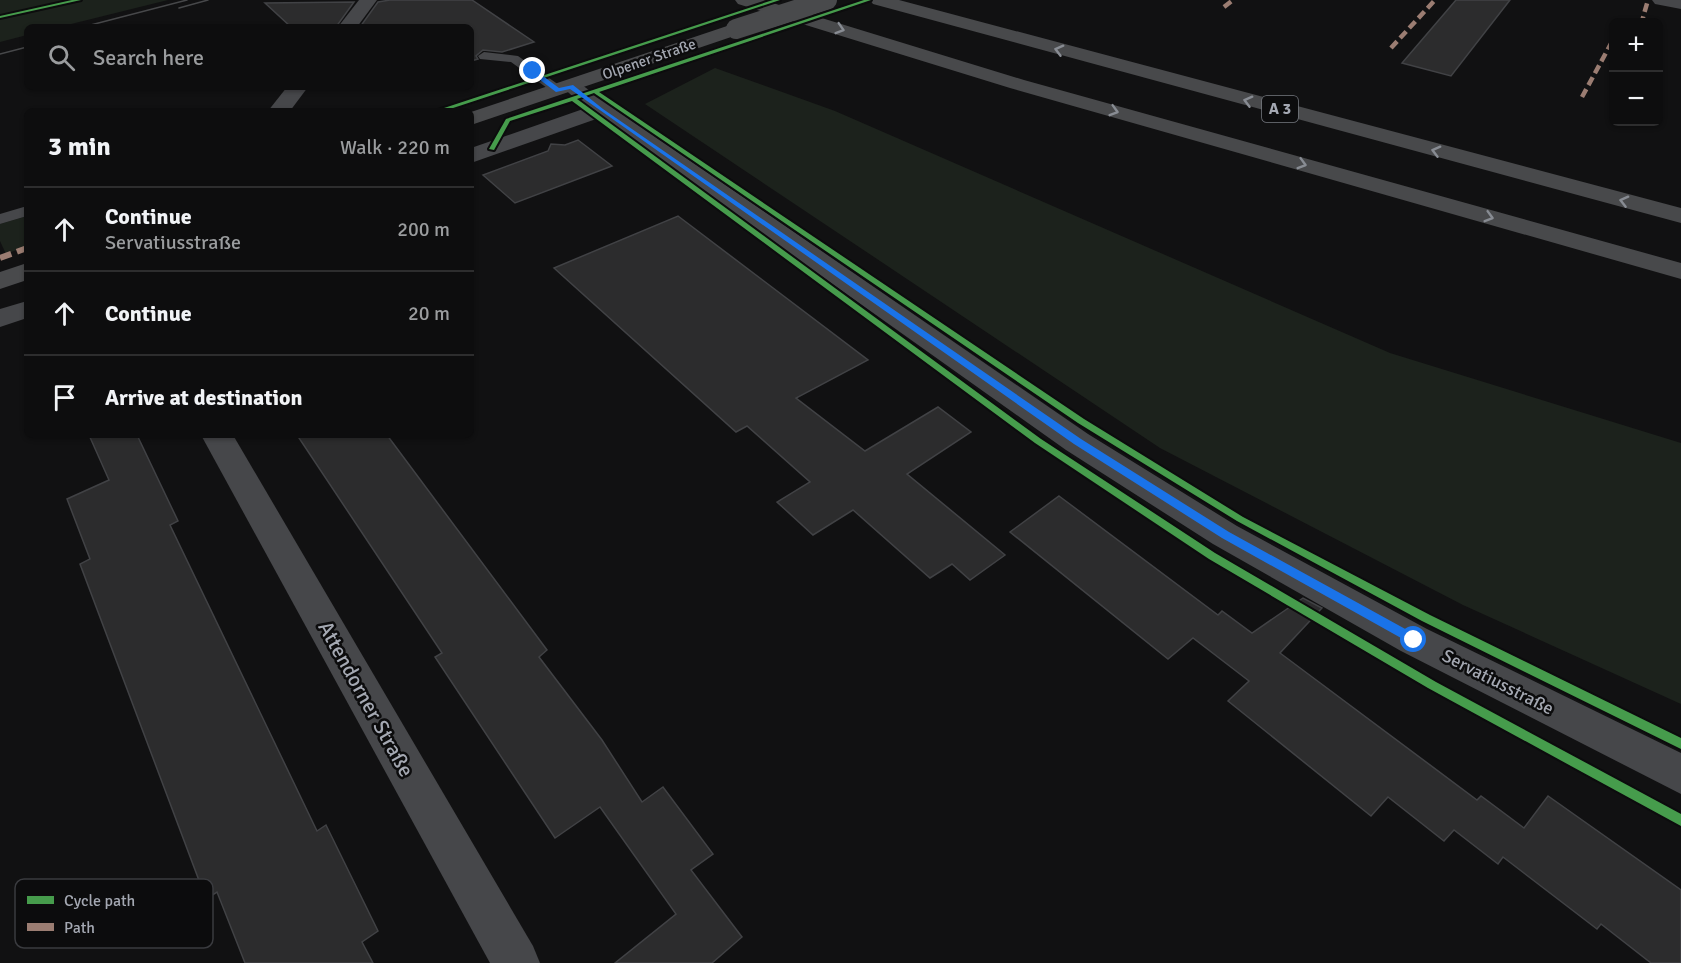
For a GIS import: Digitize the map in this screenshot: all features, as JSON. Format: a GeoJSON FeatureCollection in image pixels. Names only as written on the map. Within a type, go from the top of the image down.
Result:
{"type":"FeatureCollection","features":[{"type":"Feature","properties":{"kind":"highway"},"geometry":{"type":"LineString","coordinates":[[744,0],[1017,84],[1681,271]]}},
{"type":"Feature","properties":{"kind":"highway","name":"A 3"},"geometry":{"type":"LineString","coordinates":[[879,0],[1681,216]]}},
{"type":"Feature","properties":{"kind":"main road","name":"Olpener Straße"},"geometry":{"type":"LineString","coordinates":[[474,118],[827,0]]}},
{"type":"Feature","properties":{"kind":"main road"},"geometry":{"type":"LineString","coordinates":[[1,279],[24,272]]}},
{"type":"Feature","properties":{"kind":"street"},"geometry":{"type":"LineString","coordinates":[[348,24],[368,0]]}},
{"type":"Feature","properties":{"kind":"street"},"geometry":{"type":"LineString","coordinates":[[1661,0],[1681,4]]}},
{"type":"Feature","properties":{"kind":"street","name":"Servatiusstraße"},"geometry":{"type":"LineString","coordinates":[[565,88],[601,110],[1077,442],[1225,535],[1414,640],[1681,774]]}},
{"type":"Feature","properties":{"kind":"street"},"geometry":{"type":"LineString","coordinates":[[281,108],[296,90]]}},
{"type":"Feature","properties":{"kind":"street"},"geometry":{"type":"LineString","coordinates":[[474,155],[601,110]]}},
{"type":"Feature","properties":{"kind":"street"},"geometry":{"type":"LineString","coordinates":[[0,318],[24,310]]}},
{"type":"Feature","properties":{"kind":"street","name":"Attendorner Straße"},"geometry":{"type":"LineString","coordinates":[[219,438],[516,963]]}},
{"type":"Feature","properties":{"kind":"lane"},"geometry":{"type":"LineString","coordinates":[[484,56],[514,59],[565,88]]}},
{"type":"Feature","properties":{"kind":"lane"},"geometry":{"type":"LineString","coordinates":[[0,219],[24,212]]}},
{"type":"Feature","properties":{"kind":"shaded area"},"geometry":{"type":"Polygon","coordinates":[[[0,0],[168,0],[71,24],[24,24],[24,36],[0,42],[0,0]]]}},
{"type":"Feature","properties":{"kind":"shaded area"},"geometry":{"type":"Polygon","coordinates":[[[715,68],[835,111],[1390,353],[1681,443],[1681,704],[1463,605],[1160,448],[645,104],[715,68]]]}},
{"type":"Feature","properties":{"kind":"shaded area"},"geometry":{"type":"Polygon","coordinates":[[[24,217],[24,247],[6,254],[0,241],[0,224],[24,217]]]}},
{"type":"Feature","properties":{"kind":"building"},"geometry":{"type":"Polygon","coordinates":[[[472,0],[534,42],[502,52],[483,50],[476,56],[478,59],[474,60],[474,24],[362,24],[378,2],[472,0]]]}},
{"type":"Feature","properties":{"kind":"building"},"geometry":{"type":"Polygon","coordinates":[[[1456,0],[1510,0],[1451,76],[1402,63],[1456,0]]]}},
{"type":"Feature","properties":{"kind":"building"},"geometry":{"type":"Polygon","coordinates":[[[354,2],[338,24],[288,24],[265,3],[354,2]]]}},
{"type":"Feature","properties":{"kind":"building"},"geometry":{"type":"Polygon","coordinates":[[[578,140],[612,166],[515,203],[483,175],[548,151],[551,144],[565,145],[578,140]]]}},
{"type":"Feature","properties":{"kind":"building"},"geometry":{"type":"Polygon","coordinates":[[[678,216],[868,360],[796,398],[865,451],[938,407],[971,432],[907,474],[1005,555],[970,580],[952,564],[930,578],[853,510],[813,535],[777,502],[810,482],[747,426],[736,432],[554,268],[678,216]]]}},
{"type":"Feature","properties":{"kind":"building"},"geometry":{"type":"Polygon","coordinates":[[[90,438],[138,438],[178,521],[170,525],[317,831],[326,825],[378,931],[362,942],[373,963],[245,963],[217,892],[213,895],[213,879],[198,879],[80,564],[90,559],[67,499],[109,480],[90,438]]]}},
{"type":"Feature","properties":{"kind":"building"},"geometry":{"type":"Polygon","coordinates":[[[299,438],[389,438],[547,650],[539,657],[602,740],[642,802],[663,787],[713,854],[691,870],[742,937],[712,963],[615,963],[676,914],[600,807],[555,838],[435,657],[442,653],[299,438]]]}},
{"type":"Feature","properties":{"kind":"building"},"geometry":{"type":"Polygon","coordinates":[[[1059,496],[1218,615],[1222,611],[1252,633],[1303,598],[1322,608],[1280,653],[1477,800],[1481,796],[1524,828],[1548,796],[1681,890],[1681,963],[1651,963],[1601,924],[1597,929],[1503,857],[1498,864],[1454,830],[1444,841],[1388,797],[1371,816],[1228,701],[1249,681],[1193,638],[1168,659],[1010,532],[1059,496]]]}},
{"type":"Feature","properties":{"kind":"tram line"},"geometry":{"type":"LineString","coordinates":[[95,24],[187,0]]}},
{"type":"Feature","properties":{"kind":"tram line"},"geometry":{"type":"LineString","coordinates":[[179,8],[208,0]]}},
{"type":"Feature","properties":{"kind":"tram line"},"geometry":{"type":"LineString","coordinates":[[0,54],[24,48]]}},
{"type":"Feature","properties":{"kind":"marked path"},"geometry":{"type":"LineString","coordinates":[[1224,7],[1233,0]]}},
{"type":"Feature","properties":{"kind":"marked path"},"geometry":{"type":"LineString","coordinates":[[1391,48],[1435,0]]}},
{"type":"Feature","properties":{"kind":"marked path"},"geometry":{"type":"LineString","coordinates":[[1643,18],[1648,0]]}},
{"type":"Feature","properties":{"kind":"marked path"},"geometry":{"type":"LineString","coordinates":[[1582,97],[1609,47]]}},
{"type":"Feature","properties":{"kind":"marked path"},"geometry":{"type":"LineString","coordinates":[[0,258],[24,249]]}},
{"type":"Feature","properties":{"kind":"cycle path"},"geometry":{"type":"LineString","coordinates":[[0,17],[79,0]]}},
{"type":"Feature","properties":{"kind":"cycle path"},"geometry":{"type":"LineString","coordinates":[[447,108],[778,0]]}},
{"type":"Feature","properties":{"kind":"cycle path"},"geometry":{"type":"LineString","coordinates":[[492,149],[508,120],[869,0]]}},
{"type":"Feature","properties":{"kind":"cycle path"},"geometry":{"type":"LineString","coordinates":[[594,91],[1081,421],[1240,519],[1426,618],[1681,744]]}},
{"type":"Feature","properties":{"kind":"cycle path"},"geometry":{"type":"LineString","coordinates":[[572,98],[1038,441],[1212,556],[1432,685],[1681,820]]}},
{"type":"Feature","properties":{"kind":"route"},"geometry":{"type":"LineString","coordinates":[[533,71],[559,90],[570,86],[601,110],[1077,442],[1225,535],[1414,640]]}}]}
